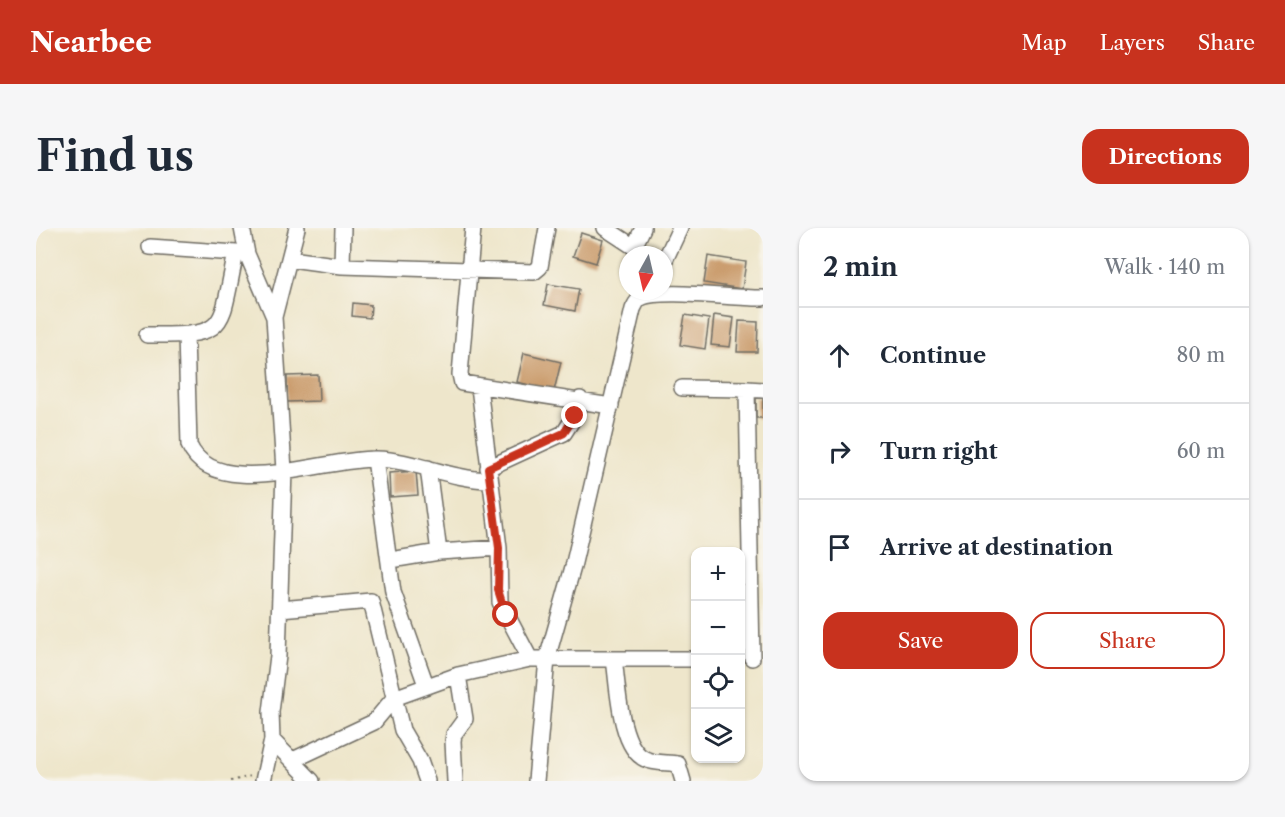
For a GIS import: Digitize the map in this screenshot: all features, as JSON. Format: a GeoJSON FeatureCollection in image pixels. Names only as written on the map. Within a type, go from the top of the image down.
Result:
{"type":"FeatureCollection","features":[{"type":"Feature","properties":{"kind":"street"},"geometry":{"type":"LineString","coordinates":[[147,335],[186,335],[209,331],[218,324],[242,254],[242,228]]}},
{"type":"Feature","properties":{"kind":"street"},"geometry":{"type":"LineString","coordinates":[[265,777],[272,740],[271,712],[278,656],[284,470],[274,316],[291,259],[297,228]]}},
{"type":"Feature","properties":{"kind":"street"},"geometry":{"type":"LineString","coordinates":[[342,266],[343,228]]}},
{"type":"Feature","properties":{"kind":"street"},"geometry":{"type":"LineString","coordinates":[[473,228],[460,380],[467,385],[478,387],[580,399],[611,406]]}},
{"type":"Feature","properties":{"kind":"street"},"geometry":{"type":"LineString","coordinates":[[291,259],[342,266],[534,272],[540,267],[547,228]]}},
{"type":"Feature","properties":{"kind":"street"},"geometry":{"type":"LineString","coordinates":[[605,228],[629,246]]}},
{"type":"Feature","properties":{"kind":"street"},"geometry":{"type":"LineString","coordinates":[[638,246],[643,228]]}},
{"type":"Feature","properties":{"kind":"street"},"geometry":{"type":"LineString","coordinates":[[672,246],[680,228]]}},
{"type":"Feature","properties":{"kind":"street"},"geometry":{"type":"LineString","coordinates":[[150,247],[242,254]]}},
{"type":"Feature","properties":{"kind":"street"},"geometry":{"type":"LineString","coordinates":[[242,254],[274,316]]}},
{"type":"Feature","properties":{"kind":"street"},"geometry":{"type":"LineString","coordinates":[[673,289],[763,298]]}},
{"type":"Feature","properties":{"kind":"street"},"geometry":{"type":"LineString","coordinates":[[536,781],[547,659],[573,567],[611,406],[628,320],[638,300]]}},
{"type":"Feature","properties":{"kind":"street"},"geometry":{"type":"LineString","coordinates":[[186,335],[188,438],[192,452],[203,462],[228,474],[375,459],[428,468],[451,477],[488,474],[564,433],[575,416],[580,399]]}},
{"type":"Feature","properties":{"kind":"street"},"geometry":{"type":"LineString","coordinates":[[478,387],[499,548],[500,602],[530,659]]}},
{"type":"Feature","properties":{"kind":"street"},"geometry":{"type":"LineString","coordinates":[[682,388],[763,390]]}},
{"type":"Feature","properties":{"kind":"street"},"geometry":{"type":"LineString","coordinates":[[747,389],[752,658]]}},
{"type":"Feature","properties":{"kind":"street"},"geometry":{"type":"LineString","coordinates":[[375,459],[391,560],[393,592],[426,685]]}},
{"type":"Feature","properties":{"kind":"street"},"geometry":{"type":"LineString","coordinates":[[428,468],[439,552]]}},
{"type":"Feature","properties":{"kind":"street"},"geometry":{"type":"LineString","coordinates":[[391,560],[439,552],[499,548]]}},
{"type":"Feature","properties":{"kind":"street"},"geometry":{"type":"LineString","coordinates":[[280,609],[371,601],[393,592]]}},
{"type":"Feature","properties":{"kind":"street"},"geometry":{"type":"LineString","coordinates":[[371,601],[402,730],[420,761],[427,781]]}},
{"type":"Feature","properties":{"kind":"street"},"geometry":{"type":"LineString","coordinates":[[293,760],[379,717],[394,698],[458,675],[530,659],[691,659]]}},
{"type":"Feature","properties":{"kind":"street"},"geometry":{"type":"LineString","coordinates":[[614,659],[625,733],[632,746],[645,759],[678,764],[683,781]]}},
{"type":"Feature","properties":{"kind":"street"},"geometry":{"type":"LineString","coordinates":[[455,781],[454,734],[465,719],[458,675]]}},
{"type":"Feature","properties":{"kind":"street"},"geometry":{"type":"LineString","coordinates":[[272,740],[312,781]]}},
{"type":"Feature","properties":{"kind":"path"},"geometry":{"type":"LineString","coordinates":[[231,781],[265,777]]}},
{"type":"Feature","properties":{"kind":"building"},"geometry":{"type":"Polygon","coordinates":[[[581,233],[603,240],[596,263],[573,256],[581,233]]]}},
{"type":"Feature","properties":{"kind":"building"},"geometry":{"type":"Polygon","coordinates":[[[708,256],[746,262],[742,289],[704,283],[708,256]]]}},
{"type":"Feature","properties":{"kind":"building"},"geometry":{"type":"Polygon","coordinates":[[[548,284],[579,289],[575,311],[544,305],[548,284]]]}},
{"type":"Feature","properties":{"kind":"building"},"geometry":{"type":"Polygon","coordinates":[[[353,303],[371,305],[370,318],[352,316],[353,303]]]}},
{"type":"Feature","properties":{"kind":"building"},"geometry":{"type":"Polygon","coordinates":[[[685,315],[709,319],[705,349],[680,345],[685,315]]]}},
{"type":"Feature","properties":{"kind":"building"},"geometry":{"type":"Polygon","coordinates":[[[714,315],[734,318],[730,347],[711,345],[714,315]]]}},
{"type":"Feature","properties":{"kind":"building"},"geometry":{"type":"Polygon","coordinates":[[[739,321],[758,322],[757,352],[737,352],[739,321]]]}},
{"type":"Feature","properties":{"kind":"building"},"geometry":{"type":"Polygon","coordinates":[[[524,353],[561,362],[554,391],[517,382],[524,353]]]}},
{"type":"Feature","properties":{"kind":"building"},"geometry":{"type":"Polygon","coordinates":[[[318,375],[319,401],[287,402],[287,376],[318,375]]]}},
{"type":"Feature","properties":{"kind":"building"},"geometry":{"type":"Polygon","coordinates":[[[756,398],[763,398],[763,418],[756,418],[756,398]]]}},
{"type":"Feature","properties":{"kind":"building"},"geometry":{"type":"Polygon","coordinates":[[[416,471],[418,495],[390,497],[389,473],[416,471]]]}},
{"type":"Feature","properties":{"kind":"route"},"geometry":{"type":"LineString","coordinates":[[506,615],[498,590],[499,548],[488,468],[564,433],[570,428],[575,416]]}}]}
